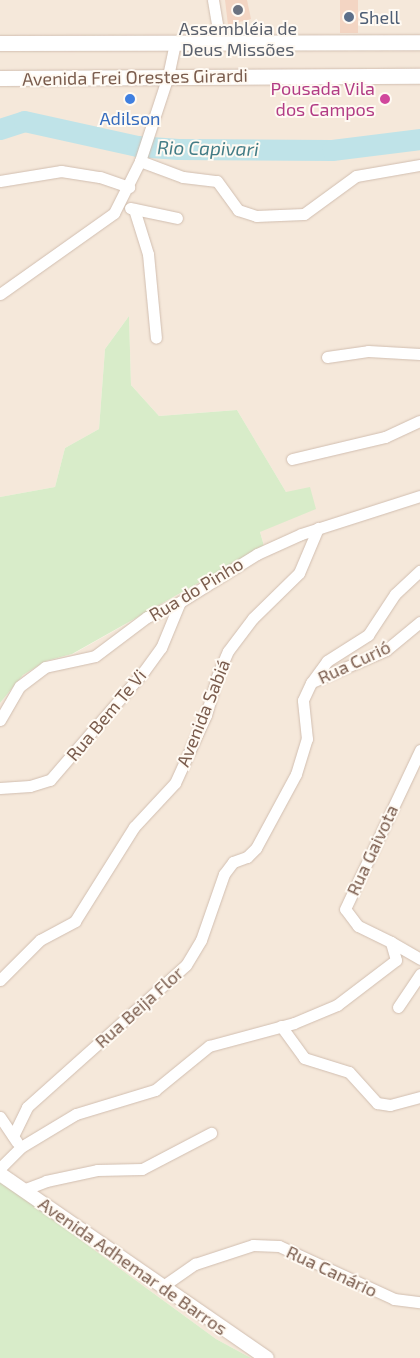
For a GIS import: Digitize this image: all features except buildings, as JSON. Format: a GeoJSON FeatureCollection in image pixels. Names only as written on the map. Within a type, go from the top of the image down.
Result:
{"type":"FeatureCollection","features":[{"type":"Feature","properties":{"kind":"main road"},"geometry":{"type":"LineString","coordinates":[[0,43],[420,42]]}},
{"type":"Feature","properties":{"kind":"main road","name":"Avenida Frei Orestes Girardi"},"geometry":{"type":"LineString","coordinates":[[0,78],[420,76]]}},
{"type":"Feature","properties":{"kind":"street"},"geometry":{"type":"LineString","coordinates":[[213,0],[220,42]]}},
{"type":"Feature","properties":{"kind":"street"},"geometry":{"type":"LineString","coordinates":[[0,294],[114,213],[129,187],[142,156],[168,76],[176,42]]}},
{"type":"Feature","properties":{"kind":"street"},"geometry":{"type":"LineString","coordinates":[[142,156],[183,178],[217,181],[238,210],[256,216],[304,214],[356,176],[420,165]]}},
{"type":"Feature","properties":{"kind":"street"},"geometry":{"type":"LineString","coordinates":[[0,182],[61,171],[100,176],[129,187]]}},
{"type":"Feature","properties":{"kind":"street"},"geometry":{"type":"LineString","coordinates":[[118,206],[177,218]]}},
{"type":"Feature","properties":{"kind":"street"},"geometry":{"type":"LineString","coordinates":[[134,209],[148,254],[156,338]]}},
{"type":"Feature","properties":{"kind":"street"},"geometry":{"type":"LineString","coordinates":[[327,357],[368,351],[420,354]]}},
{"type":"Feature","properties":{"kind":"street"},"geometry":{"type":"LineString","coordinates":[[292,459],[385,437],[420,421]]}},
{"type":"Feature","properties":{"kind":"street","name":"Rua do Pinho"},"geometry":{"type":"LineString","coordinates":[[0,718],[20,686],[44,667],[95,656],[147,618],[180,602],[256,554],[318,528],[420,496]]}},
{"type":"Feature","properties":{"kind":"street","name":"Avenida Sabiá"},"geometry":{"type":"LineString","coordinates":[[0,980],[40,940],[75,921],[134,827],[174,782],[206,715],[216,679],[228,651],[253,618],[299,573],[318,528]]}},
{"type":"Feature","properties":{"kind":"street","name":"Rua Beija Flor"},"geometry":{"type":"LineString","coordinates":[[13,1136],[27,1107],[186,965],[201,940],[224,874],[234,862],[247,857],[256,848],[296,774],[307,739],[303,700],[311,683],[327,661],[368,636],[395,594],[420,571]]}},
{"type":"Feature","properties":{"kind":"street","name":"Rua Bem Te Vi"},"geometry":{"type":"LineString","coordinates":[[0,788],[30,786],[50,780],[144,672],[161,648],[180,602]]}},
{"type":"Feature","properties":{"kind":"street","name":"Rua Curió"},"geometry":{"type":"LineString","coordinates":[[311,683],[386,650],[407,636],[420,622]]}},
{"type":"Feature","properties":{"kind":"street","name":"Rua Gaivota"},"geometry":{"type":"LineString","coordinates":[[391,942],[358,926],[345,909],[420,750]]}},
{"type":"Feature","properties":{"kind":"street"},"geometry":{"type":"LineString","coordinates":[[391,942],[396,960]]}},
{"type":"Feature","properties":{"kind":"street"},"geometry":{"type":"LineString","coordinates":[[391,942],[420,961]]}},
{"type":"Feature","properties":{"kind":"street"},"geometry":{"type":"LineString","coordinates":[[0,1168],[21,1147],[76,1114],[155,1090],[208,1046],[281,1026],[336,1005],[396,960],[420,961]]}},
{"type":"Feature","properties":{"kind":"street"},"geometry":{"type":"LineString","coordinates":[[398,1007],[420,974]]}},
{"type":"Feature","properties":{"kind":"street"},"geometry":{"type":"LineString","coordinates":[[281,1026],[304,1058],[349,1072],[378,1103],[390,1105],[420,1097]]}},
{"type":"Feature","properties":{"kind":"street"},"geometry":{"type":"LineString","coordinates":[[0,1117],[21,1147]]}},
{"type":"Feature","properties":{"kind":"street"},"geometry":{"type":"LineString","coordinates":[[23,1190],[46,1181],[97,1170],[142,1169],[211,1133]]}},
{"type":"Feature","properties":{"kind":"street","name":"Avenida Adhemar de Barros"},"geometry":{"type":"LineString","coordinates":[[0,1174],[267,1358]]}},
{"type":"Feature","properties":{"kind":"street","name":"Rua Canário"},"geometry":{"type":"LineString","coordinates":[[163,1286],[195,1264],[253,1245],[279,1246],[394,1299],[420,1302]]}},
{"type":"Feature","properties":{"kind":"shaded area"},"geometry":{"type":"Polygon","coordinates":[[[0,0],[420,0],[420,1358],[251,1358],[216,1339],[0,1181],[0,703],[23,675],[46,661],[73,654],[264,546],[260,532],[286,492],[237,410],[159,416],[131,385],[129,316],[105,349],[99,429],[65,448],[55,487],[0,497],[0,0]]]}},
{"type":"Feature","properties":{"kind":"green space"},"geometry":{"type":"Polygon","coordinates":[[[129,316],[131,385],[159,416],[237,410],[286,492],[310,487],[316,509],[260,532],[264,546],[72,654],[46,661],[23,675],[0,703],[0,497],[55,487],[65,448],[99,429],[105,349],[129,316]]]}},
{"type":"Feature","properties":{"kind":"green space"},"geometry":{"type":"Polygon","coordinates":[[[0,1181],[216,1339],[251,1358],[0,1358],[0,1181]]]}},
{"type":"Feature","properties":{"kind":"waterway","name":"Rio Capivari"},"geometry":{"type":"LineString","coordinates":[[0,129],[24,121],[137,146],[178,149],[332,150],[420,139]]}},
{"type":"Feature","properties":{"kind":"place","name":"Assembléia de Deus Missões"},"geometry":{"type":"Point","coordinates":[238,10]}},
{"type":"Feature","properties":{"kind":"place","name":"Shell"},"geometry":{"type":"Point","coordinates":[349,17]}},
{"type":"Feature","properties":{"kind":"place","name":"Adilson"},"geometry":{"type":"Point","coordinates":[130,99]}},
{"type":"Feature","properties":{"kind":"place","name":"Pousada Vila dos Campos"},"geometry":{"type":"Point","coordinates":[385,99]}}]}
